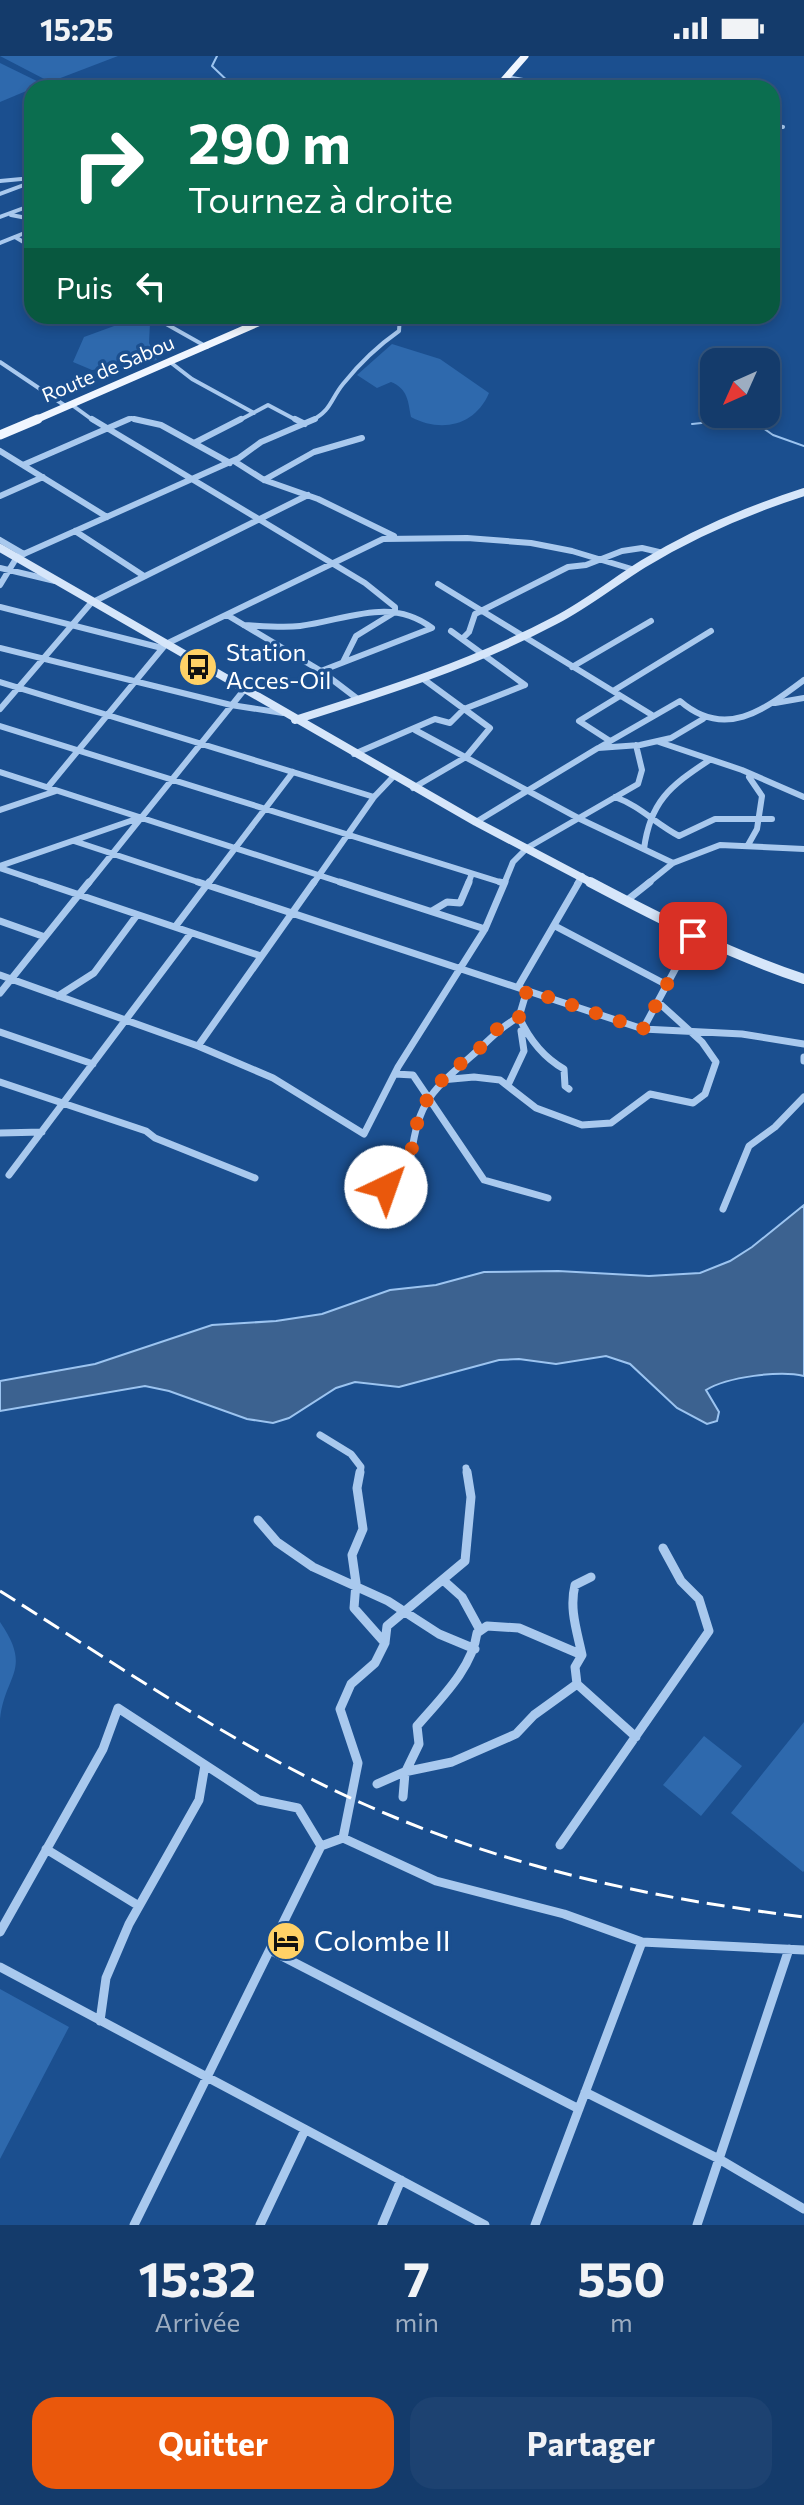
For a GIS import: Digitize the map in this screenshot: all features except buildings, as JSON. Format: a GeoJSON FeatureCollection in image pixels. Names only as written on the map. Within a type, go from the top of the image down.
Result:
{"type":"FeatureCollection","features":[{"type":"Feature","properties":{"kind":"main road"},"geometry":{"type":"LineString","coordinates":[[504,80],[525,56]]}},
{"type":"Feature","properties":{"kind":"main road","name":"Route de Sabou"},"geometry":{"type":"LineString","coordinates":[[0,435],[207,347],[253,324]]}},
{"type":"Feature","properties":{"kind":"street"},"geometry":{"type":"LineString","coordinates":[[506,77],[523,80]]}},
{"type":"Feature","properties":{"kind":"street"},"geometry":{"type":"LineString","coordinates":[[0,181],[24,180]]}},
{"type":"Feature","properties":{"kind":"street"},"geometry":{"type":"LineString","coordinates":[[0,194],[24,184]]}},
{"type":"Feature","properties":{"kind":"street"},"geometry":{"type":"LineString","coordinates":[[0,215],[24,208]]}},
{"type":"Feature","properties":{"kind":"street"},"geometry":{"type":"LineString","coordinates":[[8,214],[24,217]]}},
{"type":"Feature","properties":{"kind":"street"},"geometry":{"type":"LineString","coordinates":[[0,243],[24,233]]}},
{"type":"Feature","properties":{"kind":"street"},"geometry":{"type":"LineString","coordinates":[[15,237],[24,242]]}},
{"type":"Feature","properties":{"kind":"street"},"geometry":{"type":"LineString","coordinates":[[166,324],[207,347]]}},
{"type":"Feature","properties":{"kind":"street"},"geometry":{"type":"LineString","coordinates":[[0,585],[20,555],[232,462],[261,442],[326,413],[342,385],[382,343],[399,331],[399,324]]}},
{"type":"Feature","properties":{"kind":"street"},"geometry":{"type":"LineString","coordinates":[[0,362],[371,588],[395,607],[395,612]]}},
{"type":"Feature","properties":{"kind":"street"},"geometry":{"type":"LineString","coordinates":[[170,362],[192,379],[254,413]]}},
{"type":"Feature","properties":{"kind":"street"},"geometry":{"type":"LineString","coordinates":[[196,442],[268,405],[305,424]]}},
{"type":"Feature","properties":{"kind":"street"},"geometry":{"type":"LineString","coordinates":[[23,465],[131,418],[161,425],[264,480],[308,495],[400,538]]}},
{"type":"Feature","properties":{"kind":"street"},"geometry":{"type":"LineString","coordinates":[[264,480],[314,452],[362,438]]}},
{"type":"Feature","properties":{"kind":"street"},"geometry":{"type":"LineString","coordinates":[[0,451],[107,517]]}},
{"type":"Feature","properties":{"kind":"street"},"geometry":{"type":"LineString","coordinates":[[0,496],[43,477]]}},
{"type":"Feature","properties":{"kind":"street"},"geometry":{"type":"LineString","coordinates":[[295,720],[422,678],[523,638],[581,606],[663,553],[736,518],[804,492]]}},
{"type":"Feature","properties":{"kind":"street"},"geometry":{"type":"LineString","coordinates":[[0,709],[91,603],[308,495]]}},
{"type":"Feature","properties":{"kind":"street"},"geometry":{"type":"LineString","coordinates":[[75,531],[144,576]]}},
{"type":"Feature","properties":{"kind":"street"},"geometry":{"type":"LineString","coordinates":[[48,787],[164,646],[383,539],[524,542],[635,570]]}},
{"type":"Feature","properties":{"kind":"street"},"geometry":{"type":"LineString","coordinates":[[0,540],[91,603],[413,788],[693,936],[755,963],[804,979]]}},
{"type":"Feature","properties":{"kind":"street"},"geometry":{"type":"LineString","coordinates":[[0,548],[20,555]]}},
{"type":"Feature","properties":{"kind":"street"},"geometry":{"type":"LineString","coordinates":[[462,639],[469,632],[475,614],[568,567],[642,548],[663,553]]}},
{"type":"Feature","properties":{"kind":"street"},"geometry":{"type":"LineString","coordinates":[[0,568],[57,582]]}},
{"type":"Feature","properties":{"kind":"street"},"geometry":{"type":"LineString","coordinates":[[438,584],[652,715]]}},
{"type":"Feature","properties":{"kind":"street"},"geometry":{"type":"LineString","coordinates":[[0,607],[164,646]]}},
{"type":"Feature","properties":{"kind":"street"},"geometry":{"type":"LineString","coordinates":[[244,625],[305,626],[362,612],[395,612],[411,615],[432,628],[321,671]]}},
{"type":"Feature","properties":{"kind":"street"},"geometry":{"type":"LineString","coordinates":[[343,662],[356,636],[395,612]]}},
{"type":"Feature","properties":{"kind":"street"},"geometry":{"type":"LineString","coordinates":[[227,615],[321,671],[359,700]]}},
{"type":"Feature","properties":{"kind":"street"},"geometry":{"type":"LineString","coordinates":[[572,667],[651,621]]}},
{"type":"Feature","properties":{"kind":"street"},"geometry":{"type":"LineString","coordinates":[[354,754],[435,719],[450,723],[464,709],[525,685],[479,656],[451,631]]}},
{"type":"Feature","properties":{"kind":"street"},"geometry":{"type":"LineString","coordinates":[[613,691],[711,631]]}},
{"type":"Feature","properties":{"kind":"street"},"geometry":{"type":"LineString","coordinates":[[0,648],[231,705],[283,713]]}},
{"type":"Feature","properties":{"kind":"street"},"geometry":{"type":"LineString","coordinates":[[413,788],[466,757],[490,728],[422,678]]}},
{"type":"Feature","properties":{"kind":"street"},"geometry":{"type":"LineString","coordinates":[[773,704],[804,680]]}},
{"type":"Feature","properties":{"kind":"street"},"geometry":{"type":"LineString","coordinates":[[0,682],[374,797]]}},
{"type":"Feature","properties":{"kind":"street"},"geometry":{"type":"LineString","coordinates":[[0,993],[244,690]]}},
{"type":"Feature","properties":{"kind":"street"},"geometry":{"type":"LineString","coordinates":[[610,741],[579,721],[620,696]]}},
{"type":"Feature","properties":{"kind":"street"},"geometry":{"type":"LineString","coordinates":[[598,748],[657,741],[688,730],[703,719],[747,715],[773,704],[804,698]]}},
{"type":"Feature","properties":{"kind":"street"},"geometry":{"type":"LineString","coordinates":[[476,822],[680,701],[703,719]]}},
{"type":"Feature","properties":{"kind":"street"},"geometry":{"type":"LineString","coordinates":[[0,726],[471,876],[503,883]]}},
{"type":"Feature","properties":{"kind":"street"},"geometry":{"type":"LineString","coordinates":[[415,730],[580,819],[673,863]]}},
{"type":"Feature","properties":{"kind":"street"},"geometry":{"type":"LineString","coordinates":[[657,741],[708,761],[742,770],[804,797]]}},
{"type":"Feature","properties":{"kind":"street"},"geometry":{"type":"LineString","coordinates":[[0,975],[198,1046],[273,1078],[364,1134],[395,1074],[485,929],[513,862],[527,848],[638,784],[642,770],[636,745]]}},
{"type":"Feature","properties":{"kind":"street"},"geometry":{"type":"LineString","coordinates":[[644,849],[649,815],[679,779],[708,761]]}},
{"type":"Feature","properties":{"kind":"street"},"geometry":{"type":"LineString","coordinates":[[742,770],[758,786],[762,796],[757,829],[748,845]]}},
{"type":"Feature","properties":{"kind":"street"},"geometry":{"type":"LineString","coordinates":[[0,772],[485,929]]}},
{"type":"Feature","properties":{"kind":"street"},"geometry":{"type":"LineString","coordinates":[[175,927],[293,772]]}},
{"type":"Feature","properties":{"kind":"street"},"geometry":{"type":"LineString","coordinates":[[198,1046],[374,797],[393,777]]}},
{"type":"Feature","properties":{"kind":"street"},"geometry":{"type":"LineString","coordinates":[[0,810],[59,791]]}},
{"type":"Feature","properties":{"kind":"street"},"geometry":{"type":"LineString","coordinates":[[614,797],[636,805],[661,827],[679,836],[715,819],[772,819]]}},
{"type":"Feature","properties":{"kind":"street"},"geometry":{"type":"LineString","coordinates":[[0,867],[141,817]]}},
{"type":"Feature","properties":{"kind":"street"},"geometry":{"type":"LineString","coordinates":[[74,841],[643,1029],[742,1034],[804,1044]]}},
{"type":"Feature","properties":{"kind":"street"},"geometry":{"type":"LineString","coordinates":[[626,901],[673,863],[720,845],[804,849]]}},
{"type":"Feature","properties":{"kind":"street"},"geometry":{"type":"LineString","coordinates":[[0,867],[261,956]]}},
{"type":"Feature","properties":{"kind":"street"},"geometry":{"type":"LineString","coordinates":[[432,911],[447,902],[460,903],[471,876]]}},
{"type":"Feature","properties":{"kind":"street"},"geometry":{"type":"LineString","coordinates":[[518,987],[582,876]]}},
{"type":"Feature","properties":{"kind":"street"},"geometry":{"type":"LineString","coordinates":[[58,996],[94,973],[137,915]]}},
{"type":"Feature","properties":{"kind":"street"},"geometry":{"type":"LineString","coordinates":[[0,921],[45,937]]}},
{"type":"Feature","properties":{"kind":"street"},"geometry":{"type":"LineString","coordinates":[[555,926],[667,985]]}},
{"type":"Feature","properties":{"kind":"street"},"geometry":{"type":"LineString","coordinates":[[9,1175],[191,933]]}},
{"type":"Feature","properties":{"kind":"street"},"geometry":{"type":"LineString","coordinates":[[643,1029],[693,936]]}},
{"type":"Feature","properties":{"kind":"street"},"geometry":{"type":"LineString","coordinates":[[508,1085],[524,1051],[519,1017],[527,990]]}},
{"type":"Feature","properties":{"kind":"street"},"geometry":{"type":"LineString","coordinates":[[441,1080],[474,1077],[500,1080],[536,1108],[582,1125],[611,1123],[650,1094],[693,1103],[705,1094],[716,1062],[711,1052],[658,1002]]}},
{"type":"Feature","properties":{"kind":"street"},"geometry":{"type":"LineString","coordinates":[[357,1179],[386,1187],[409,1170],[414,1126],[428,1096],[453,1066],[479,1050],[494,1032],[519,1017]]}},
{"type":"Feature","properties":{"kind":"street"},"geometry":{"type":"LineString","coordinates":[[519,1017],[529,1039],[540,1047],[547,1059],[564,1069],[565,1086],[569,1089]]}},
{"type":"Feature","properties":{"kind":"street"},"geometry":{"type":"LineString","coordinates":[[0,1032],[93,1064]]}},
{"type":"Feature","properties":{"kind":"street"},"geometry":{"type":"LineString","coordinates":[[395,1074],[413,1075],[484,1180],[548,1198]]}},
{"type":"Feature","properties":{"kind":"street"},"geometry":{"type":"LineString","coordinates":[[0,1082],[146,1131],[155,1138],[255,1178]]}},
{"type":"Feature","properties":{"kind":"street"},"geometry":{"type":"LineString","coordinates":[[723,1209],[749,1146],[775,1127],[804,1097]]}},
{"type":"Feature","properties":{"kind":"street"},"geometry":{"type":"LineString","coordinates":[[0,1133],[42,1132]]}},
{"type":"Feature","properties":{"kind":"street"},"geometry":{"type":"LineString","coordinates":[[320,1435],[351,1454],[361,1467],[357,1488],[363,1529],[352,1555],[356,1588],[354,1608],[385,1643]]}},
{"type":"Feature","properties":{"kind":"street"},"geometry":{"type":"LineString","coordinates":[[343,1838],[358,1761],[340,1709],[351,1684],[375,1663],[385,1643],[387,1626],[465,1561],[471,1497],[466,1468]]}},
{"type":"Feature","properties":{"kind":"street"},"geometry":{"type":"LineString","coordinates":[[258,1520],[271,1538],[290,1553],[356,1588],[386,1600],[446,1640],[475,1649]]}},
{"type":"Feature","properties":{"kind":"street"},"geometry":{"type":"LineString","coordinates":[[560,1845],[709,1631],[699,1599],[681,1581],[663,1548]]}},
{"type":"Feature","properties":{"kind":"street"},"geometry":{"type":"LineString","coordinates":[[591,1577],[575,1585],[572,1594],[571,1617],[582,1655],[575,1667],[577,1684],[636,1737]]}},
{"type":"Feature","properties":{"kind":"street"},"geometry":{"type":"LineString","coordinates":[[443,1580],[462,1597],[480,1630]]}},
{"type":"Feature","properties":{"kind":"street"},"geometry":{"type":"LineString","coordinates":[[403,1797],[404,1772],[416,1755],[421,1737],[417,1726],[454,1682],[475,1649],[474,1643],[480,1630],[495,1623],[522,1628],[582,1655]]}},
{"type":"Feature","properties":{"kind":"street"},"geometry":{"type":"LineString","coordinates":[[377,1784],[404,1772],[452,1762],[516,1734],[534,1715],[577,1684]]}},
{"type":"Feature","properties":{"kind":"street"},"geometry":{"type":"LineString","coordinates":[[0,1932],[103,1749],[118,1708],[259,1800],[298,1808],[321,1846]]}},
{"type":"Feature","properties":{"kind":"street"},"geometry":{"type":"LineString","coordinates":[[100,2021],[106,1978],[139,1906],[199,1800],[205,1765]]}},
{"type":"Feature","properties":{"kind":"street"},"geometry":{"type":"LineString","coordinates":[[134,2225],[321,1846],[343,1838],[436,1881],[564,1914],[642,1942],[804,1950]]}},
{"type":"Feature","properties":{"kind":"street"},"geometry":{"type":"LineString","coordinates":[[46,1849],[139,1906]]}},
{"type":"Feature","properties":{"kind":"street"},"geometry":{"type":"LineString","coordinates":[[535,2225],[642,1942]]}},
{"type":"Feature","properties":{"kind":"street"},"geometry":{"type":"LineString","coordinates":[[697,2225],[789,1949]]}},
{"type":"Feature","properties":{"kind":"street"},"geometry":{"type":"LineString","coordinates":[[270,1950],[579,2109]]}},
{"type":"Feature","properties":{"kind":"street"},"geometry":{"type":"LineString","coordinates":[[0,1967],[485,2225]]}},
{"type":"Feature","properties":{"kind":"street"},"geometry":{"type":"LineString","coordinates":[[585,2092],[719,2159],[804,2209]]}},
{"type":"Feature","properties":{"kind":"street"},"geometry":{"type":"LineString","coordinates":[[260,2225],[305,2130]]}},
{"type":"Feature","properties":{"kind":"street"},"geometry":{"type":"LineString","coordinates":[[382,2225],[401,2180]]}},
{"type":"Feature","properties":{"kind":"shaded area"},"geometry":{"type":"Polygon","coordinates":[[[0,56],[118,56],[55,80],[46,80],[0,56]]]}},
{"type":"Feature","properties":{"kind":"shaded area"},"geometry":{"type":"Polygon","coordinates":[[[0,63],[35,80],[24,80],[24,92],[0,102],[0,63]]]}},
{"type":"Feature","properties":{"kind":"shaded area"},"geometry":{"type":"Polygon","coordinates":[[[120,324],[150,324],[149,343],[157,360],[92,370],[73,362],[84,337],[120,324]]]}},
{"type":"Feature","properties":{"kind":"shaded area"},"geometry":{"type":"Polygon","coordinates":[[[392,344],[440,359],[489,393],[483,404],[466,419],[445,425],[434,425],[411,417],[401,388],[391,382],[377,388],[357,375],[392,344]]]}},
{"type":"Feature","properties":{"kind":"shaded area"},"geometry":{"type":"Polygon","coordinates":[[[804,1205],[804,1376],[754,1376],[715,1385],[706,1390],[719,1412],[717,1421],[707,1424],[677,1408],[630,1364],[606,1356],[556,1364],[499,1360],[399,1387],[355,1382],[336,1388],[289,1418],[273,1423],[247,1419],[169,1391],[145,1386],[0,1411],[0,1381],[95,1364],[212,1325],[322,1314],[390,1290],[436,1285],[484,1272],[558,1271],[649,1276],[700,1273],[730,1261],[752,1247],[804,1205]]]}},
{"type":"Feature","properties":{"kind":"shaded area"},"geometry":{"type":"Polygon","coordinates":[[[0,1622],[10,1638],[16,1662],[0,1719],[0,1622]]]}},
{"type":"Feature","properties":{"kind":"shaded area"},"geometry":{"type":"Polygon","coordinates":[[[804,1722],[804,1871],[803,1872],[731,1813],[804,1722]]]}},
{"type":"Feature","properties":{"kind":"shaded area"},"geometry":{"type":"Polygon","coordinates":[[[704,1736],[742,1766],[701,1816],[663,1785],[704,1736]]]}},
{"type":"Feature","properties":{"kind":"shaded area"},"geometry":{"type":"Polygon","coordinates":[[[0,1989],[69,2027],[0,2159],[0,1989]]]}},
{"type":"Feature","properties":{"kind":"waterway"},"geometry":{"type":"LineString","coordinates":[[217,56],[212,66],[227,80]]}},
{"type":"Feature","properties":{"kind":"waterway"},"geometry":{"type":"LineString","coordinates":[[692,424],[711,422],[731,414],[746,416],[773,435],[804,446]]}},
{"type":"Feature","properties":{"kind":"railway"},"geometry":{"type":"LineString","coordinates":[[0,1591],[134,1677],[271,1758],[318,1783],[419,1827],[580,1878],[691,1901],[804,1917]]}},
{"type":"Feature","properties":{"kind":"place","name":"Station Acces-Oil"},"geometry":{"type":"Point","coordinates":[198,667]}},
{"type":"Feature","properties":{"kind":"place","name":"Colombe II"},"geometry":{"type":"Point","coordinates":[286,1941]}},
{"type":"Feature","properties":{"kind":"route"},"geometry":{"type":"LineString","coordinates":[[386,1187],[409,1170],[414,1126],[428,1096],[453,1066],[479,1050],[494,1032],[519,1017],[527,990],[643,1029],[693,936]]}}]}
